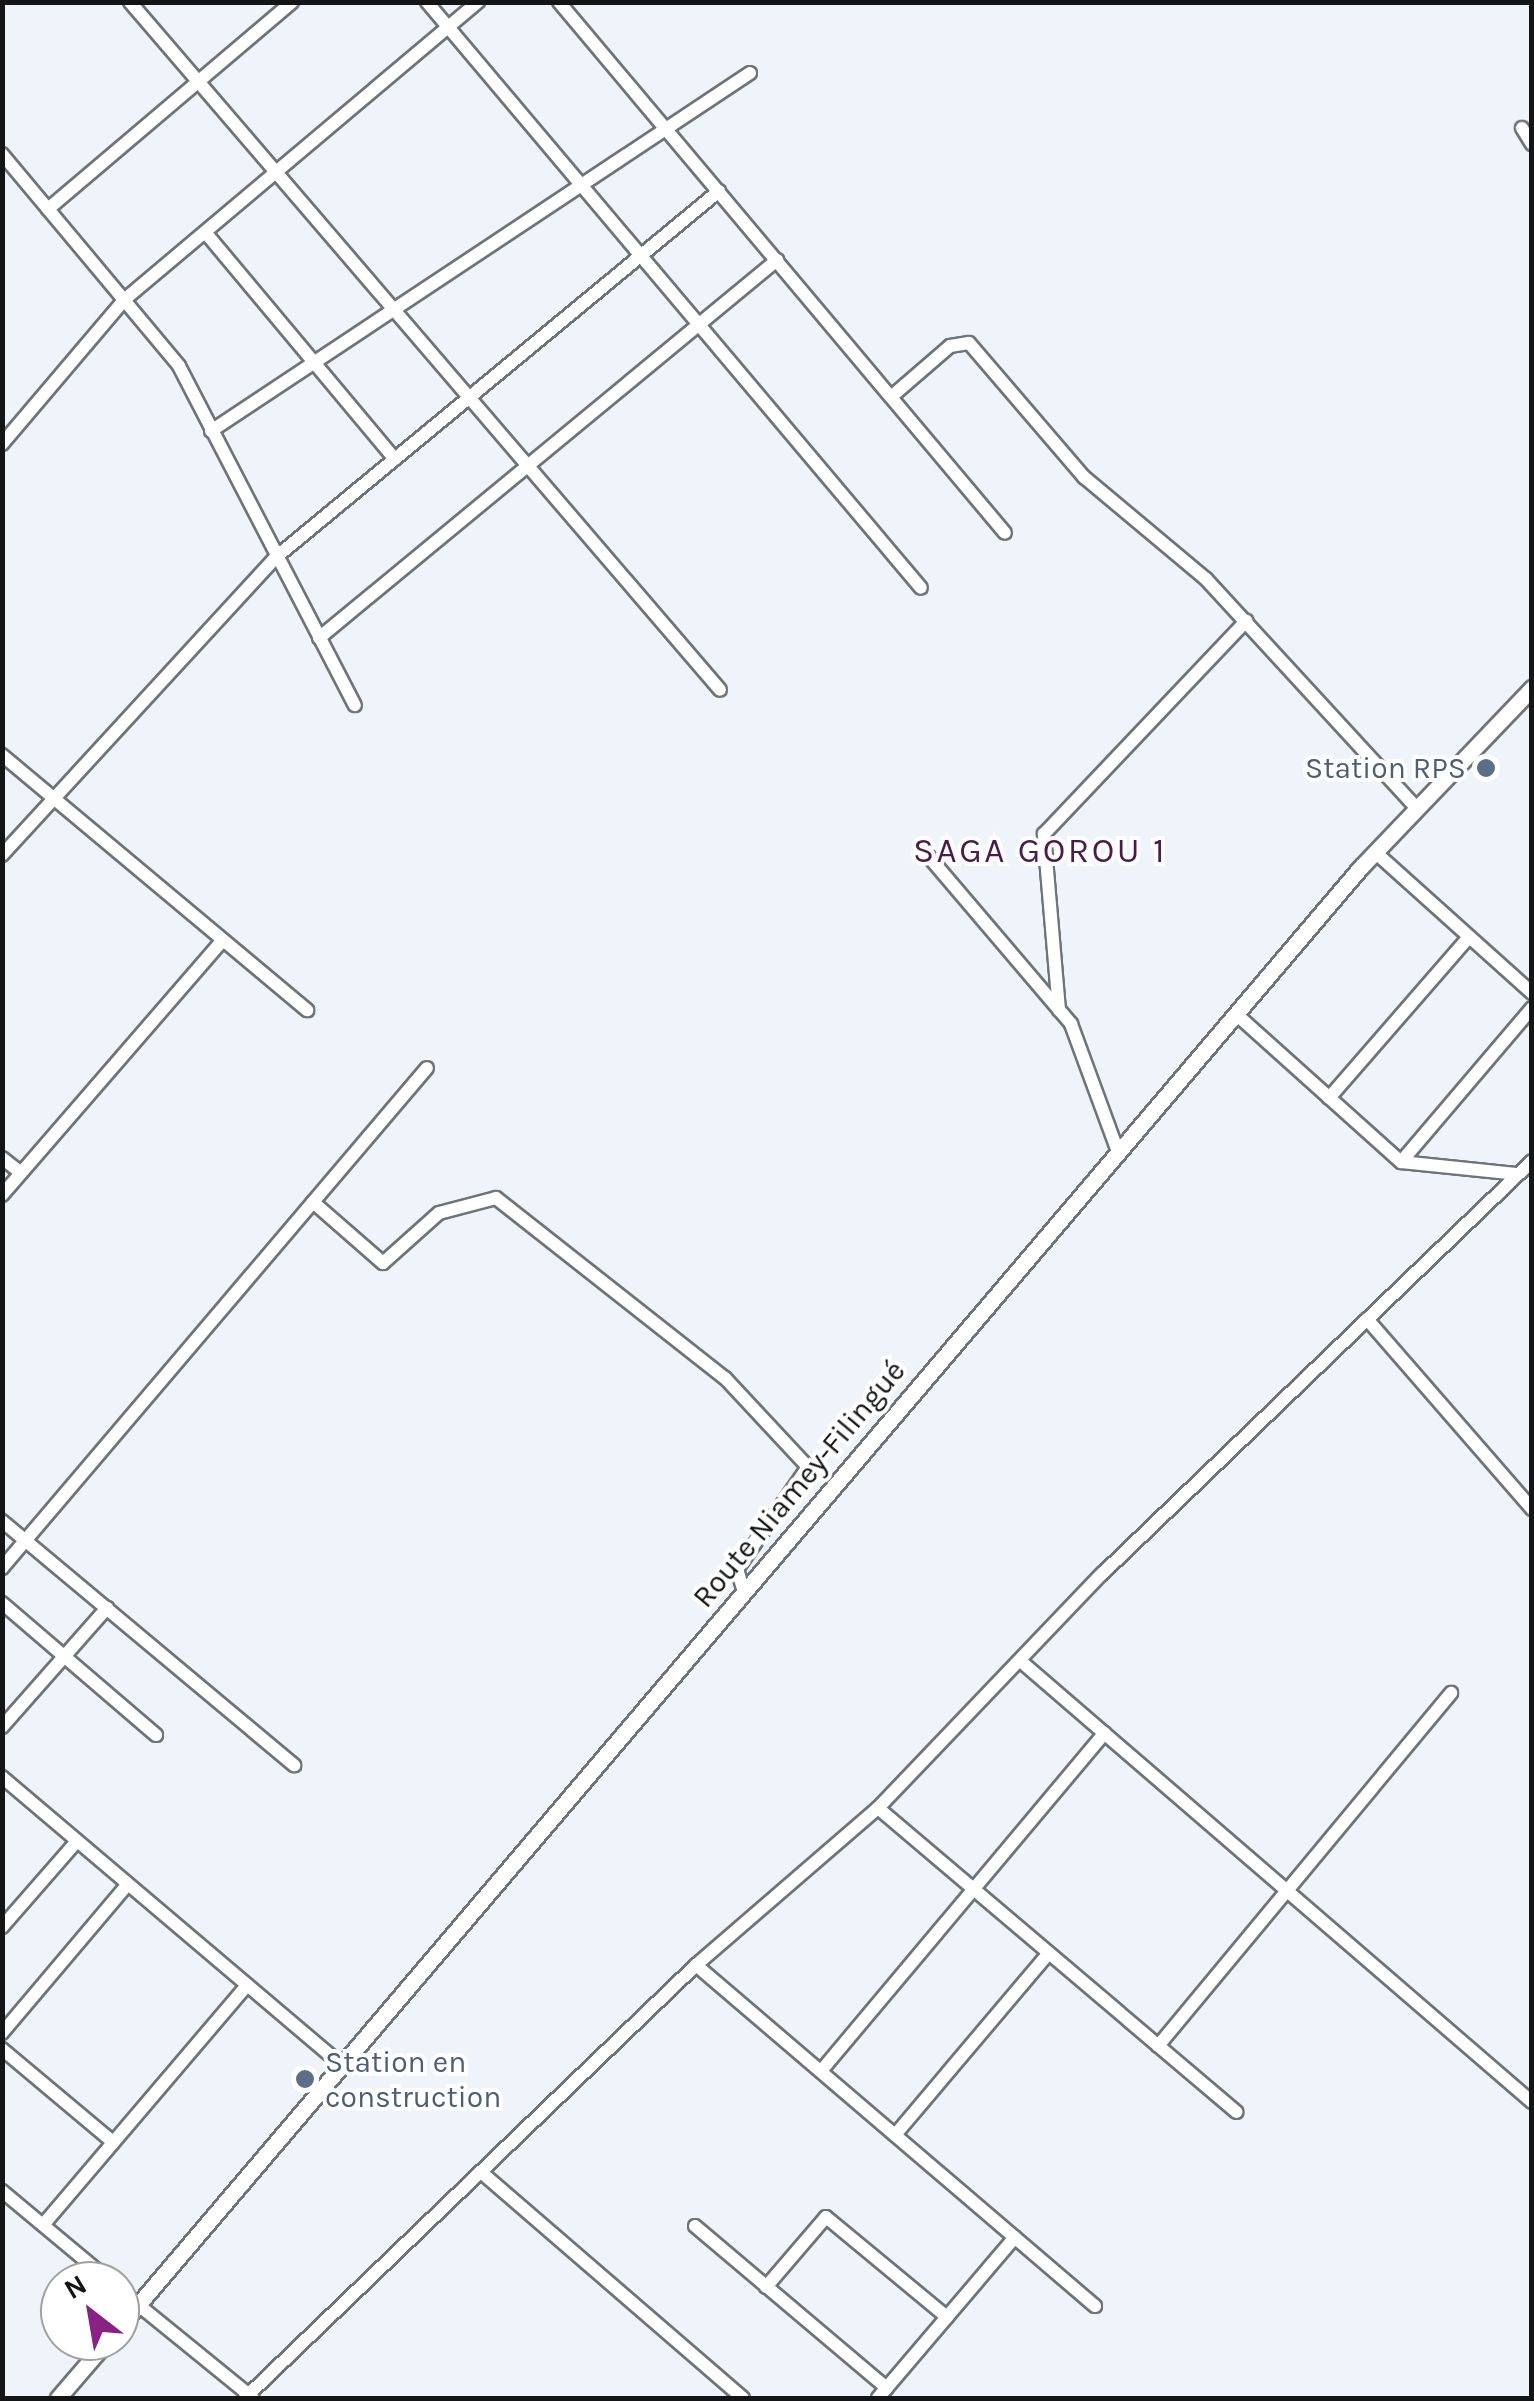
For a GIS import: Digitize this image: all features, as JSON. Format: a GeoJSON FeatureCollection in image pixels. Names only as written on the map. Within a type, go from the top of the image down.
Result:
{"type":"FeatureCollection","features":[{"type":"Feature","properties":{"kind":"main road","name":"Route Niamey-Filingué"},"geometry":{"type":"LineString","coordinates":[[140,2303],[1375,852],[1532,688]]}},
{"type":"Feature","properties":{"kind":"main road"},"geometry":{"type":"LineString","coordinates":[[58,2398],[90,2361]]}},
{"type":"Feature","properties":{"kind":"street"},"geometry":{"type":"LineString","coordinates":[[130,2],[720,690]]}},
{"type":"Feature","properties":{"kind":"street"},"geometry":{"type":"LineString","coordinates":[[48,209],[292,2]]}},
{"type":"Feature","properties":{"kind":"street"},"geometry":{"type":"LineString","coordinates":[[427,2],[921,588]]}},
{"type":"Feature","properties":{"kind":"street"},"geometry":{"type":"LineString","coordinates":[[2,444],[124,300],[478,2]]}},
{"type":"Feature","properties":{"kind":"street"},"geometry":{"type":"LineString","coordinates":[[559,2],[1005,533]]}},
{"type":"Feature","properties":{"kind":"street"},"geometry":{"type":"LineString","coordinates":[[211,430],[750,73]]}},
{"type":"Feature","properties":{"kind":"street"},"geometry":{"type":"LineString","coordinates":[[1522,128],[1532,144]]}},
{"type":"Feature","properties":{"kind":"street"},"geometry":{"type":"LineString","coordinates":[[2,154],[179,366],[275,558],[356,705]]}},
{"type":"Feature","properties":{"kind":"street"},"geometry":{"type":"LineString","coordinates":[[2,855],[275,558],[719,192]]}},
{"type":"Feature","properties":{"kind":"street"},"geometry":{"type":"LineString","coordinates":[[205,232],[395,459]]}},
{"type":"Feature","properties":{"kind":"street"},"geometry":{"type":"LineString","coordinates":[[318,638],[777,260]]}},
{"type":"Feature","properties":{"kind":"street"},"geometry":{"type":"LineString","coordinates":[[891,397],[950,346],[969,343],[1084,476],[1246,621],[1416,807]]}},
{"type":"Feature","properties":{"kind":"street"},"geometry":{"type":"LineString","coordinates":[[1059,1010],[1044,834],[1246,621]]}},
{"type":"Feature","properties":{"kind":"street"},"geometry":{"type":"LineString","coordinates":[[2,755],[307,1010]]}},
{"type":"Feature","properties":{"kind":"street"},"geometry":{"type":"LineString","coordinates":[[924,851],[1059,1010],[1092,1066],[1118,1152]]}},
{"type":"Feature","properties":{"kind":"street"},"geometry":{"type":"LineString","coordinates":[[1375,852],[1532,993]]}},
{"type":"Feature","properties":{"kind":"street"},"geometry":{"type":"LineString","coordinates":[[1329,1098],[1469,937]]}},
{"type":"Feature","properties":{"kind":"street"},"geometry":{"type":"LineString","coordinates":[[2,1195],[223,940]]}},
{"type":"Feature","properties":{"kind":"street"},"geometry":{"type":"LineString","coordinates":[[1400,1162],[1532,1008]]}},
{"type":"Feature","properties":{"kind":"street"},"geometry":{"type":"LineString","coordinates":[[1236,1014],[1400,1162],[1518,1174]]}},
{"type":"Feature","properties":{"kind":"street"},"geometry":{"type":"LineString","coordinates":[[2,1568],[427,1068]]}},
{"type":"Feature","properties":{"kind":"street"},"geometry":{"type":"LineString","coordinates":[[2,1158],[21,1173]]}},
{"type":"Feature","properties":{"kind":"street"},"geometry":{"type":"LineString","coordinates":[[140,2307],[249,2397],[696,1965],[878,1808],[1024,1664],[1102,1574],[1532,1161]]}},
{"type":"Feature","properties":{"kind":"street"},"geometry":{"type":"LineString","coordinates":[[313,1202],[383,1263],[440,1213],[496,1198],[725,1378],[808,1467],[737,1569],[744,1592]]}},
{"type":"Feature","properties":{"kind":"street"},"geometry":{"type":"LineString","coordinates":[[1368,1319],[1532,1509]]}},
{"type":"Feature","properties":{"kind":"street"},"geometry":{"type":"LineString","coordinates":[[2,1521],[294,1765]]}},
{"type":"Feature","properties":{"kind":"street"},"geometry":{"type":"LineString","coordinates":[[2,1603],[156,1735]]}},
{"type":"Feature","properties":{"kind":"street"},"geometry":{"type":"LineString","coordinates":[[2,1727],[107,1608]]}},
{"type":"Feature","properties":{"kind":"street"},"geometry":{"type":"LineString","coordinates":[[1024,1664],[1532,2102]]}},
{"type":"Feature","properties":{"kind":"street"},"geometry":{"type":"LineString","coordinates":[[1158,2046],[1451,1694]]}},
{"type":"Feature","properties":{"kind":"street"},"geometry":{"type":"LineString","coordinates":[[821,2071],[1105,1734]]}},
{"type":"Feature","properties":{"kind":"street"},"geometry":{"type":"LineString","coordinates":[[2,1777],[341,2064]]}},
{"type":"Feature","properties":{"kind":"street"},"geometry":{"type":"LineString","coordinates":[[878,1808],[1046,1956],[1237,2112]]}},
{"type":"Feature","properties":{"kind":"street"},"geometry":{"type":"LineString","coordinates":[[2,1927],[77,1841]]}},
{"type":"Feature","properties":{"kind":"street"},"geometry":{"type":"LineString","coordinates":[[2,2033],[128,1884]]}},
{"type":"Feature","properties":{"kind":"street"},"geometry":{"type":"LineString","coordinates":[[894,2134],[1046,1956]]}},
{"type":"Feature","properties":{"kind":"street"},"geometry":{"type":"LineString","coordinates":[[696,1965],[1096,2306]]}},
{"type":"Feature","properties":{"kind":"street"},"geometry":{"type":"LineString","coordinates":[[43,2225],[247,1985]]}},
{"type":"Feature","properties":{"kind":"street"},"geometry":{"type":"LineString","coordinates":[[2,2049],[114,2142]]}},
{"type":"Feature","properties":{"kind":"street"},"geometry":{"type":"LineString","coordinates":[[481,2172],[743,2398]]}},
{"type":"Feature","properties":{"kind":"street"},"geometry":{"type":"LineString","coordinates":[[2,2190],[86,2261]]}},
{"type":"Feature","properties":{"kind":"street"},"geometry":{"type":"LineString","coordinates":[[766,2286],[826,2217],[947,2317]]}},
{"type":"Feature","properties":{"kind":"street"},"geometry":{"type":"LineString","coordinates":[[696,2226],[882,2394],[1015,2238]]}},
{"type":"Feature","properties":{"kind":"place","name":"Station RPS"},"geometry":{"type":"Point","coordinates":[1486,768]}},
{"type":"Feature","properties":{"kind":"place","name":"Station en construction"},"geometry":{"type":"Point","coordinates":[305,2079]}},
{"type":"Feature","properties":{"kind":"district","name":"SAGA GOROU 1"},"geometry":{"type":"Point","coordinates":[1040,851]}}]}
